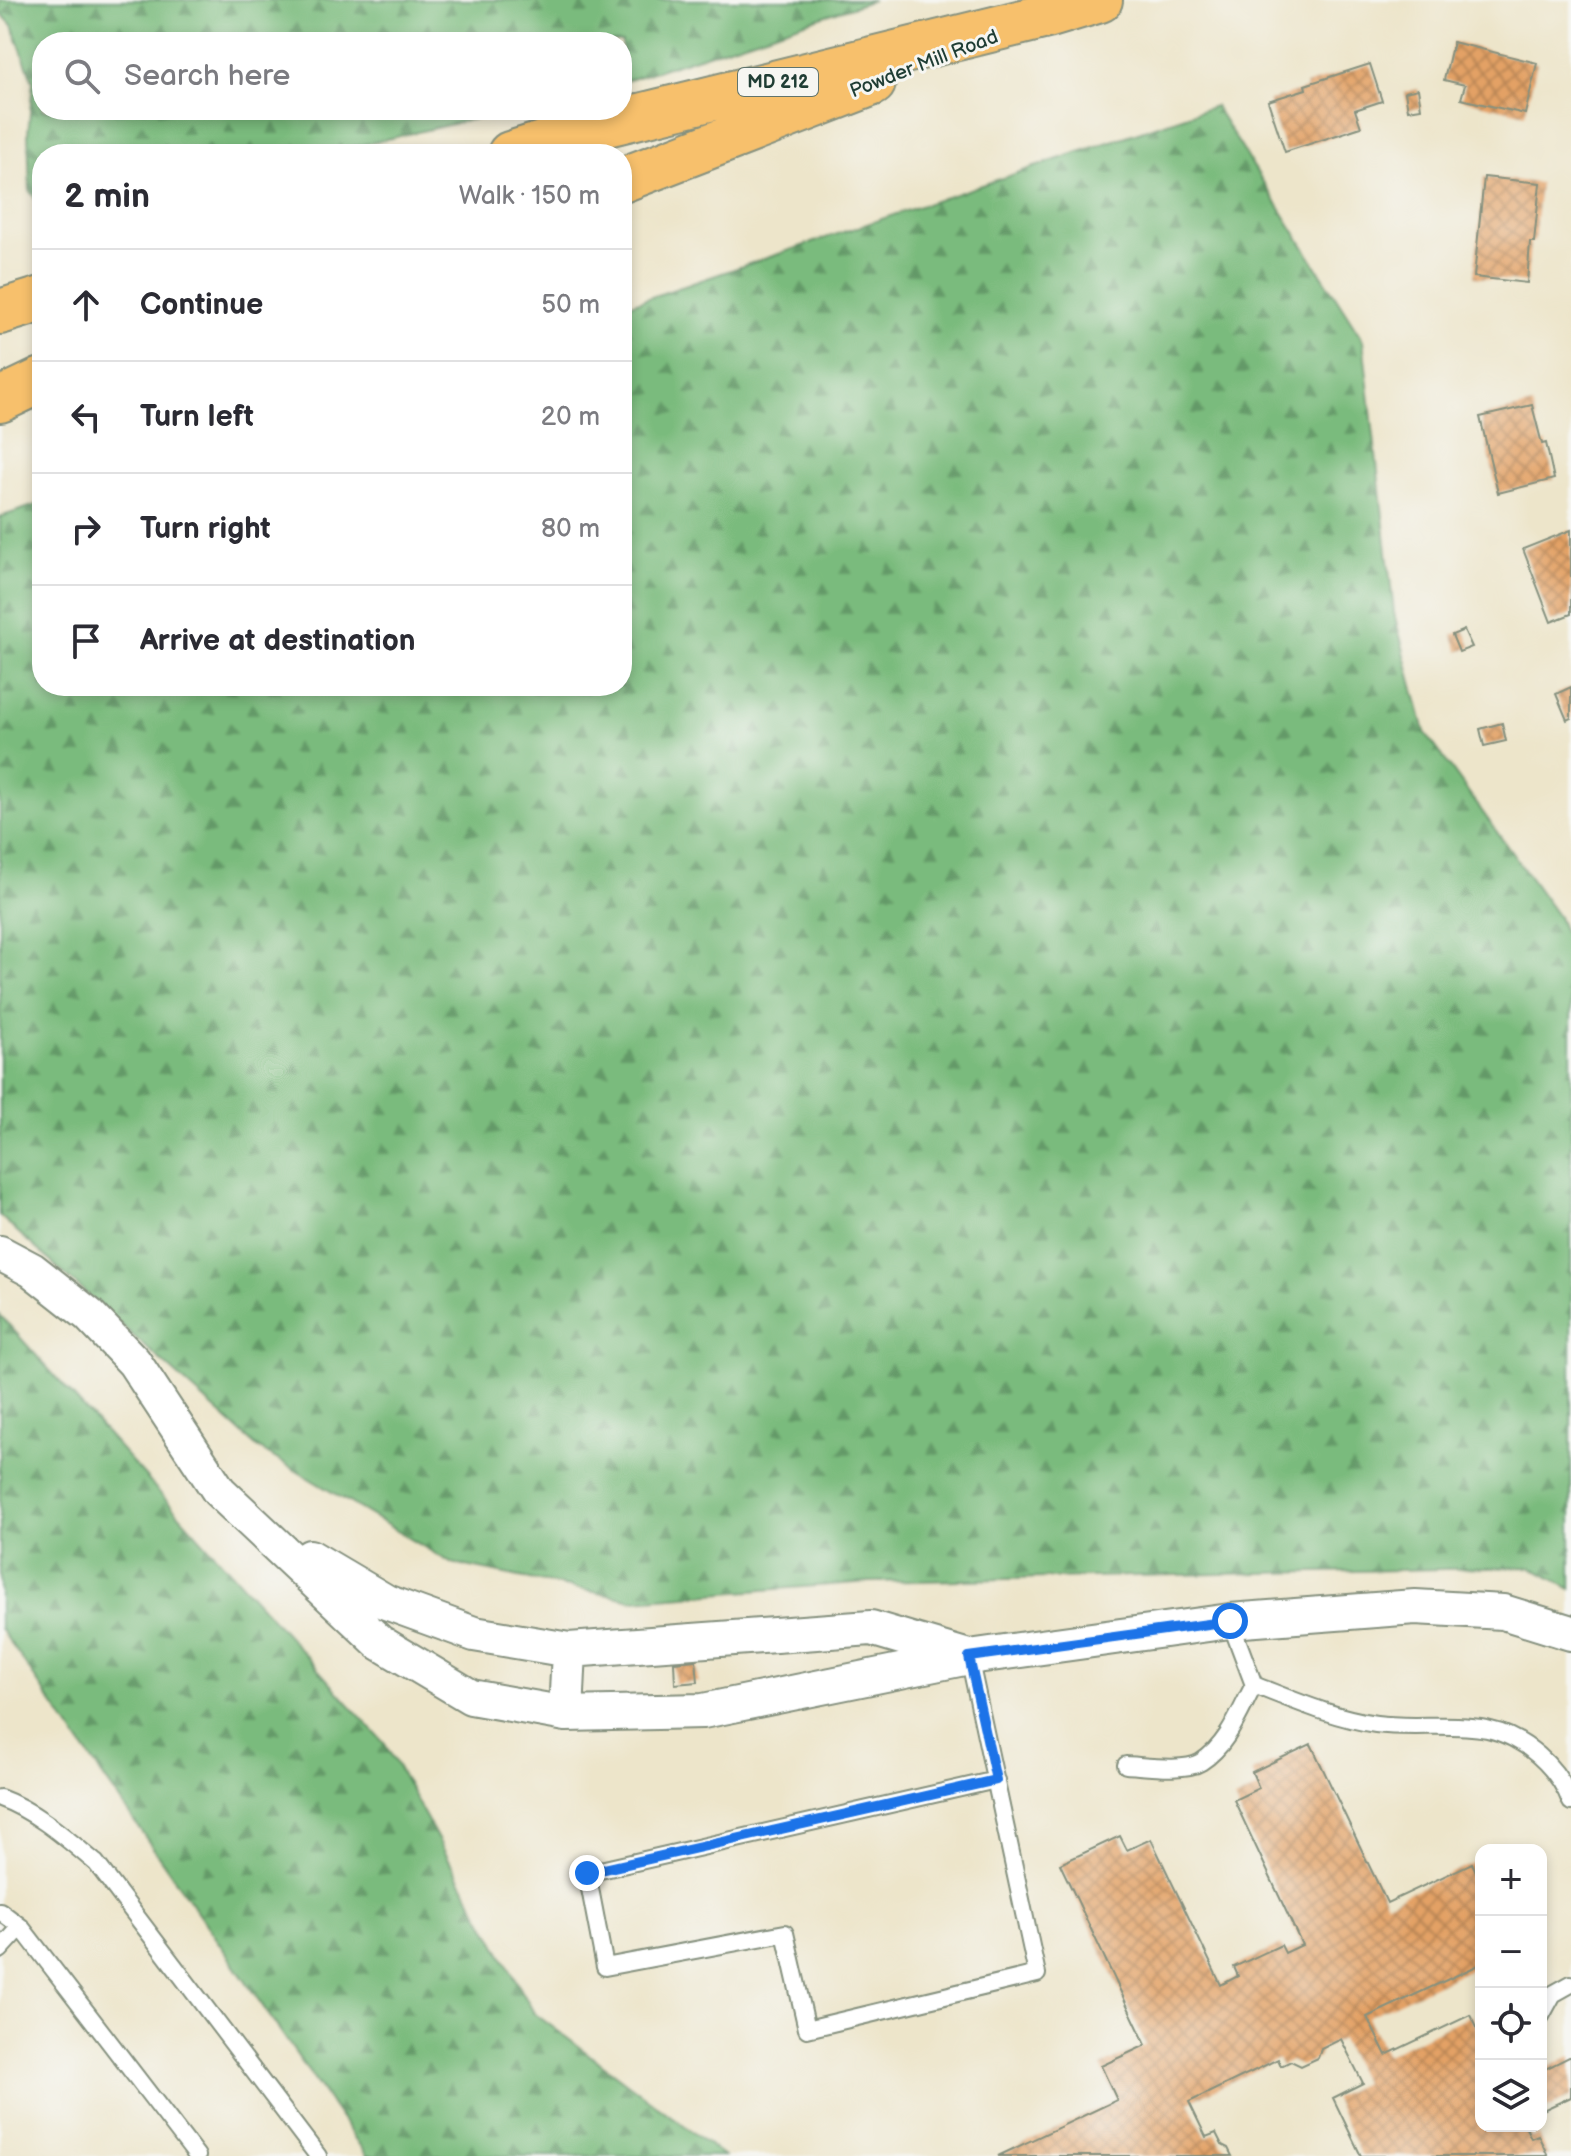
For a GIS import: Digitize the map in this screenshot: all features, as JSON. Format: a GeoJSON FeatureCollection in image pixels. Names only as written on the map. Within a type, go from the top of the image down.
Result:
{"type":"FeatureCollection","features":[{"type":"Feature","properties":{"kind":"main road","name":"Powder Mill Road"},"geometry":{"type":"LineString","coordinates":[[632,118],[1047,16],[1100,0]]}},
{"type":"Feature","properties":{"kind":"main road","name":"Powder Mill Road"},"geometry":{"type":"LineString","coordinates":[[632,176],[1047,16]]}},
{"type":"Feature","properties":{"kind":"main road","name":"Powder Mill Road"},"geometry":{"type":"LineString","coordinates":[[542,144],[623,120]]}},
{"type":"Feature","properties":{"kind":"main road"},"geometry":{"type":"LineString","coordinates":[[0,305],[32,300]]}},
{"type":"Feature","properties":{"kind":"main road"},"geometry":{"type":"LineString","coordinates":[[0,312],[32,301]]}},
{"type":"Feature","properties":{"kind":"main road"},"geometry":{"type":"LineString","coordinates":[[0,385],[32,375]]}},
{"type":"Feature","properties":{"kind":"main road"},"geometry":{"type":"LineString","coordinates":[[0,400],[32,385]]}},
{"type":"Feature","properties":{"kind":"street"},"geometry":{"type":"LineString","coordinates":[[0,1253],[32,1270],[89,1315],[134,1362],[219,1491],[379,1642],[471,1697],[703,1711],[969,1657],[1230,1621],[1415,1607],[1503,1612],[1571,1633]]}},
{"type":"Feature","properties":{"kind":"street"},"geometry":{"type":"LineString","coordinates":[[260,1528],[386,1602],[474,1634],[569,1650],[871,1628],[969,1657]]}},
{"type":"Feature","properties":{"kind":"street"},"geometry":{"type":"LineString","coordinates":[[567,1705],[569,1650]]}},
{"type":"Feature","properties":{"kind":"lane"},"geometry":{"type":"LineString","coordinates":[[1230,1621],[1254,1685],[1301,1704],[1375,1724],[1488,1729],[1530,1748],[1563,1781],[1571,1802]]}},
{"type":"Feature","properties":{"kind":"lane"},"geometry":{"type":"LineString","coordinates":[[969,1657],[996,1780],[1037,1974],[807,2029],[785,1933],[605,1967],[587,1873],[996,1780]]}},
{"type":"Feature","properties":{"kind":"lane"},"geometry":{"type":"LineString","coordinates":[[1126,1765],[1171,1768],[1199,1764],[1226,1738],[1254,1685]]}},
{"type":"Feature","properties":{"kind":"lane"},"geometry":{"type":"LineString","coordinates":[[0,1798],[14,1803],[58,1832],[96,1863],[318,2156]]}},
{"type":"Feature","properties":{"kind":"lane"},"geometry":{"type":"LineString","coordinates":[[0,1911],[21,1927],[197,2156]]}},
{"type":"Feature","properties":{"kind":"lane"},"geometry":{"type":"LineString","coordinates":[[0,1950],[21,1927]]}},
{"type":"Feature","properties":{"kind":"lane"},"geometry":{"type":"LineString","coordinates":[[1547,2005],[1553,1994],[1571,1984]]}},
{"type":"Feature","properties":{"kind":"green space"},"geometry":{"type":"Polygon","coordinates":[[[0,0],[873,0],[632,79],[632,32],[32,32],[32,79],[12,25],[0,12],[0,0]]]}},
{"type":"Feature","properties":{"kind":"green space"},"geometry":{"type":"Polygon","coordinates":[[[32,92],[32,120],[469,120],[366,144],[32,144],[32,194],[28,133],[32,92]]]}},
{"type":"Feature","properties":{"kind":"green space"},"geometry":{"type":"Polygon","coordinates":[[[1215,106],[1363,340],[1394,613],[1425,732],[1558,917],[1571,949],[1571,1589],[1531,1567],[869,1582],[633,1600],[451,1563],[258,1448],[0,1216],[0,517],[32,506],[32,696],[632,696],[632,304],[1215,106]]]}},
{"type":"Feature","properties":{"kind":"green space"},"geometry":{"type":"Polygon","coordinates":[[[0,1315],[385,1744],[534,2013],[724,2156],[367,2156],[0,1628],[0,1315]]]}},
{"type":"Feature","properties":{"kind":"building"},"geometry":{"type":"Polygon","coordinates":[[[1453,42],[1537,63],[1525,114],[1461,99],[1465,85],[1444,80],[1453,42]]]}},
{"type":"Feature","properties":{"kind":"building"},"geometry":{"type":"Polygon","coordinates":[[[1370,64],[1382,101],[1355,110],[1361,127],[1285,152],[1268,101],[1306,89],[1305,85],[1370,64]]]}},
{"type":"Feature","properties":{"kind":"building"},"geometry":{"type":"Polygon","coordinates":[[[1418,89],[1421,108],[1408,110],[1405,92],[1418,89]]]}},
{"type":"Feature","properties":{"kind":"building"},"geometry":{"type":"Polygon","coordinates":[[[1484,177],[1540,183],[1527,283],[1474,277],[1484,177]]]}},
{"type":"Feature","properties":{"kind":"building"},"geometry":{"type":"Polygon","coordinates":[[[1532,405],[1542,444],[1546,443],[1554,479],[1498,493],[1480,417],[1532,405]]]}},
{"type":"Feature","properties":{"kind":"building"},"geometry":{"type":"Polygon","coordinates":[[[1571,530],[1571,614],[1551,622],[1523,549],[1571,530]]]}},
{"type":"Feature","properties":{"kind":"building"},"geometry":{"type":"Polygon","coordinates":[[[1464,630],[1472,647],[1459,652],[1452,635],[1464,630]]]}},
{"type":"Feature","properties":{"kind":"building"},"geometry":{"type":"Polygon","coordinates":[[[1571,687],[1571,718],[1567,720],[1556,694],[1571,687]]]}},
{"type":"Feature","properties":{"kind":"building"},"geometry":{"type":"Polygon","coordinates":[[[1502,723],[1506,741],[1484,746],[1480,729],[1502,723]]]}},
{"type":"Feature","properties":{"kind":"building"},"geometry":{"type":"Polygon","coordinates":[[[696,1660],[698,1682],[675,1684],[674,1662],[696,1660]]]}},
{"type":"Feature","properties":{"kind":"building"},"geometry":{"type":"Polygon","coordinates":[[[1311,1744],[1387,1903],[1472,1863],[1475,1869],[1475,1967],[1367,2017],[1386,2055],[1470,2015],[1475,2025],[1475,2132],[1528,2132],[1531,2138],[1538,2135],[1548,2156],[1361,2156],[1333,2098],[1363,2083],[1341,2039],[1321,2049],[1318,2058],[1301,2066],[1291,2061],[1281,2066],[1278,2059],[1189,2102],[1206,2137],[1216,2133],[1232,2156],[998,2156],[1117,2100],[1101,2066],[1146,2045],[1060,1864],[1120,1836],[1127,1850],[1151,1839],[1221,1985],[1238,1976],[1234,1967],[1281,1945],[1285,1953],[1302,1945],[1234,1800],[1259,1788],[1252,1772],[1311,1744]]]}},
{"type":"Feature","properties":{"kind":"building"},"geometry":{"type":"Polygon","coordinates":[[[1571,2056],[1571,2097],[1547,2108],[1547,2068],[1571,2056]]]}},
{"type":"Feature","properties":{"kind":"route"},"geometry":{"type":"LineString","coordinates":[[587,1873],[996,1780],[969,1657],[1230,1621]]}}]}
